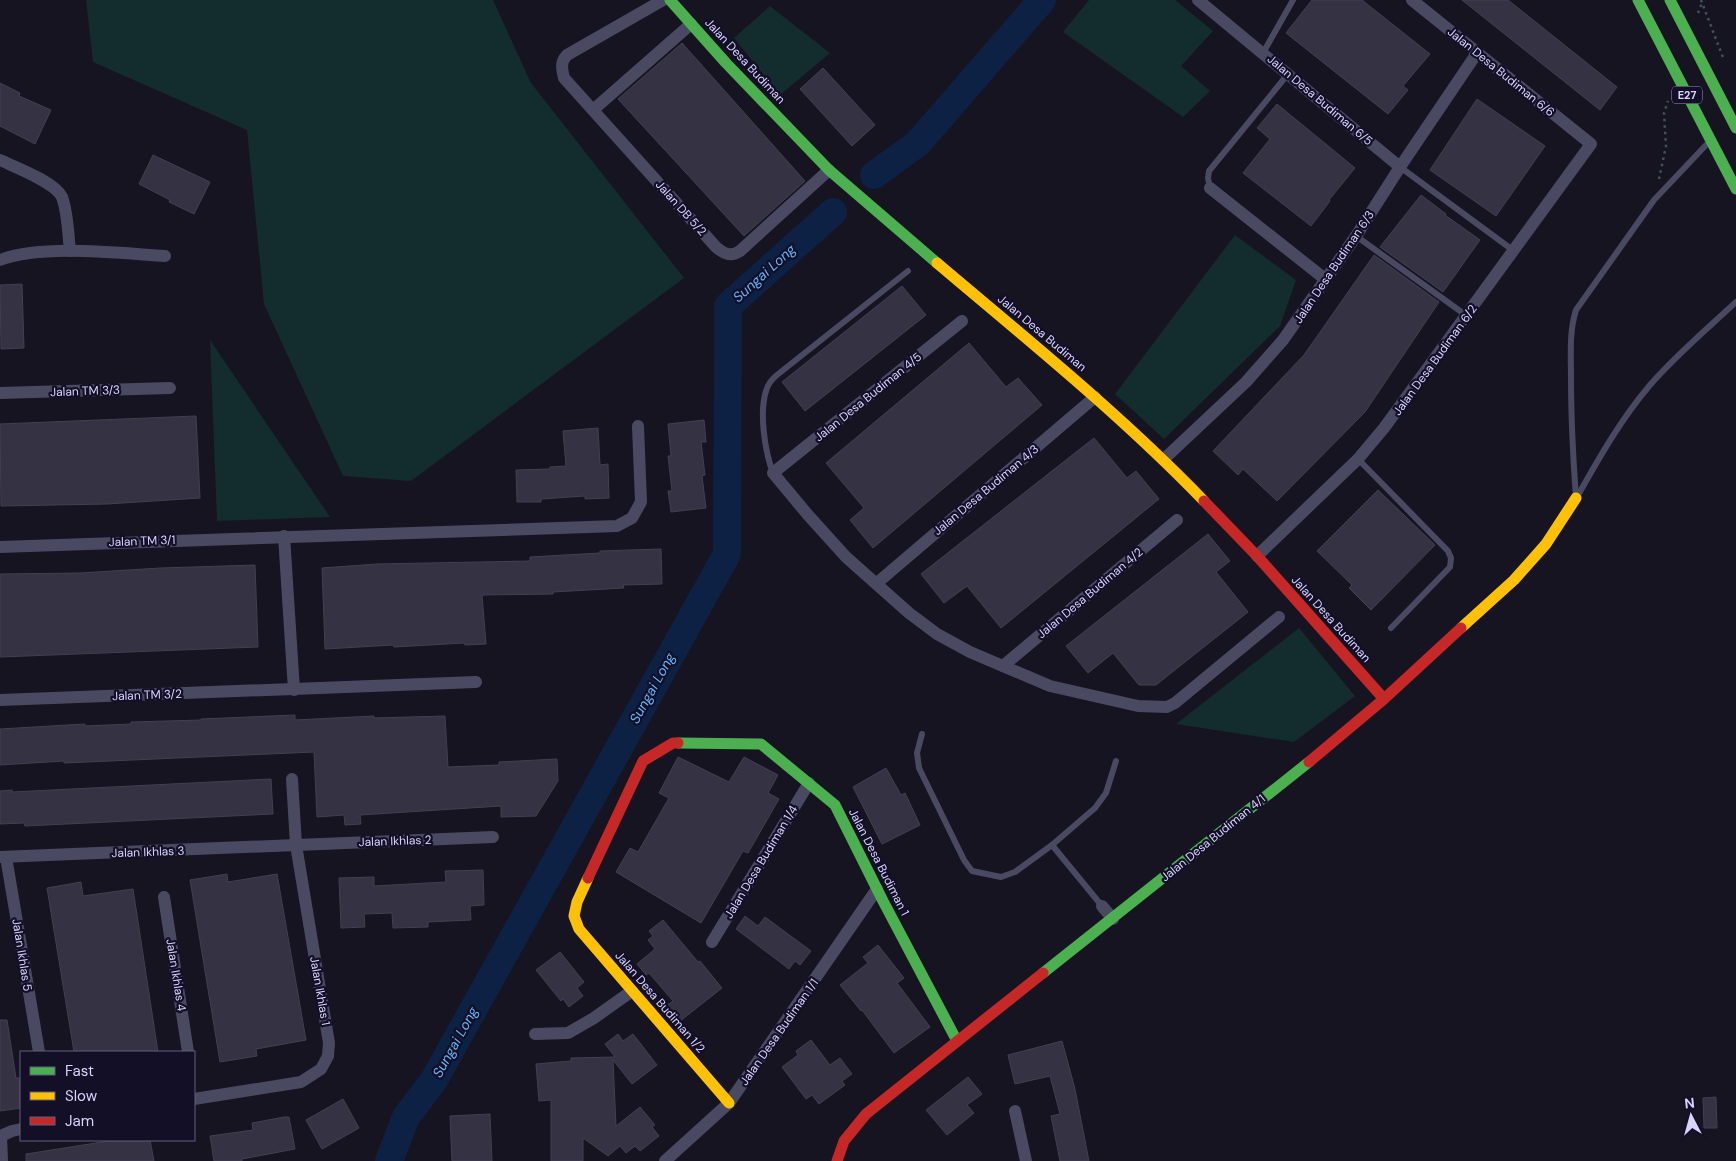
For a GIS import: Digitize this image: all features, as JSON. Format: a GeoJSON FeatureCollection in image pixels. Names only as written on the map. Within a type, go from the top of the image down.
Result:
{"type":"FeatureCollection","features":[{"type":"Feature","properties":{"kind":"main road","name":"Jalan Desa Budiman"},"geometry":{"type":"LineString","coordinates":[[670,0],[726,63],[829,170],[1095,397],[1164,459],[1257,556],[1384,700]]}},
{"type":"Feature","properties":{"kind":"main road","name":"E27"},"geometry":{"type":"LineString","coordinates":[[1638,0],[1736,189]]}},
{"type":"Feature","properties":{"kind":"main road","name":"E27"},"geometry":{"type":"LineString","coordinates":[[1670,0],[1736,128]]}},
{"type":"Feature","properties":{"kind":"main road","name":"Jalan Desa Budiman 4/1"},"geometry":{"type":"LineString","coordinates":[[837,1161],[841,1144],[849,1132],[866,1114],[957,1040],[1113,919],[1384,700],[1514,580],[1546,544],[1576,498]]}},
{"type":"Feature","properties":{"kind":"main road","name":"Jalan Desa Budiman 1"},"geometry":{"type":"LineString","coordinates":[[574,916],[577,902],[643,761],[673,743],[762,744],[828,798],[841,814],[877,889],[957,1040]]}},
{"type":"Feature","properties":{"kind":"main road","name":"Jalan Desa Budiman 1/2"},"geometry":{"type":"LineString","coordinates":[[574,916],[579,929],[730,1104]]}},
{"type":"Feature","properties":{"kind":"street","name":"Jalan DB 5/2"},"geometry":{"type":"LineString","coordinates":[[663,0],[567,55],[562,64],[564,78],[716,247],[726,254],[735,254],[740,251],[829,170]]}},
{"type":"Feature","properties":{"kind":"street"},"geometry":{"type":"LineString","coordinates":[[1198,0],[1263,53]]}},
{"type":"Feature","properties":{"kind":"street","name":"Jalan Desa Budiman 6/6"},"geometry":{"type":"LineString","coordinates":[[1412,0],[1591,144]]}},
{"type":"Feature","properties":{"kind":"street"},"geometry":{"type":"LineString","coordinates":[[593,110],[691,24]]}},
{"type":"Feature","properties":{"kind":"street","name":"Jalan Desa Budiman 6/5"},"geometry":{"type":"LineString","coordinates":[[1263,53],[1400,167]]}},
{"type":"Feature","properties":{"kind":"street","name":"Jalan Desa Budiman 6/3"},"geometry":{"type":"LineString","coordinates":[[1164,459],[1268,359],[1356,236],[1477,53]]}},
{"type":"Feature","properties":{"kind":"street","name":"Jalan Desa Budiman 6/2"},"geometry":{"type":"LineString","coordinates":[[1257,556],[1358,459],[1384,428],[1591,144]]}},
{"type":"Feature","properties":{"kind":"street"},"geometry":{"type":"LineString","coordinates":[[0,160],[42,179],[61,195],[67,218],[70,251]]}},
{"type":"Feature","properties":{"kind":"street"},"geometry":{"type":"LineString","coordinates":[[1210,188],[1325,279]]}},
{"type":"Feature","properties":{"kind":"street"},"geometry":{"type":"LineString","coordinates":[[0,260],[14,255],[70,251],[165,256]]}},
{"type":"Feature","properties":{"kind":"street","name":"Jalan Desa Budiman 4/5"},"geometry":{"type":"LineString","coordinates":[[773,473],[962,321]]}},
{"type":"Feature","properties":{"kind":"street","name":"Jalan TM 3/3"},"geometry":{"type":"LineString","coordinates":[[0,393],[170,388]]}},
{"type":"Feature","properties":{"kind":"street","name":"Jalan Desa Budiman 4/3"},"geometry":{"type":"LineString","coordinates":[[877,583],[1095,397]]}},
{"type":"Feature","properties":{"kind":"street","name":"Jalan TM 3/1"},"geometry":{"type":"LineString","coordinates":[[0,547],[617,526],[632,518],[641,502],[638,426]]}},
{"type":"Feature","properties":{"kind":"street"},"geometry":{"type":"LineString","coordinates":[[773,473],[846,557],[877,583],[909,614],[937,634],[970,652],[1050,686],[1138,706],[1167,707],[1180,700],[1279,617]]}},
{"type":"Feature","properties":{"kind":"street","name":"Jalan Desa Budiman 4/2"},"geometry":{"type":"LineString","coordinates":[[1002,666],[1178,520]]}},
{"type":"Feature","properties":{"kind":"street"},"geometry":{"type":"LineString","coordinates":[[284,536],[294,690]]}},
{"type":"Feature","properties":{"kind":"street","name":"Jalan TM 3/2"},"geometry":{"type":"LineString","coordinates":[[0,700],[476,682]]}},
{"type":"Feature","properties":{"kind":"street","name":"Jalan Ikhlas 1"},"geometry":{"type":"LineString","coordinates":[[195,1099],[301,1082],[321,1069],[328,1056],[329,1044],[296,845],[292,779]]}},
{"type":"Feature","properties":{"kind":"street","name":"Jalan Desa Budiman 1/4"},"geometry":{"type":"LineString","coordinates":[[712,942],[809,783]]}},
{"type":"Feature","properties":{"kind":"street","name":"Jalan Ikhlas 2"},"geometry":{"type":"LineString","coordinates":[[296,845],[493,837]]}},
{"type":"Feature","properties":{"kind":"street","name":"Jalan Ikhlas 3"},"geometry":{"type":"LineString","coordinates":[[3,857],[296,845]]}},
{"type":"Feature","properties":{"kind":"street","name":"Jalan Ikhlas 5"},"geometry":{"type":"LineString","coordinates":[[3,857],[39,1051]]}},
{"type":"Feature","properties":{"kind":"street","name":"Jalan Desa Budiman 1/1"},"geometry":{"type":"LineString","coordinates":[[664,1161],[730,1104],[877,889]]}},
{"type":"Feature","properties":{"kind":"street","name":"Jalan Ikhlas 4"},"geometry":{"type":"LineString","coordinates":[[164,897],[188,1051]]}},
{"type":"Feature","properties":{"kind":"street"},"geometry":{"type":"LineString","coordinates":[[1102,906],[1113,919]]}},
{"type":"Feature","properties":{"kind":"street"},"geometry":{"type":"LineString","coordinates":[[535,1034],[568,1033],[594,1018],[632,991]]}},
{"type":"Feature","properties":{"kind":"street"},"geometry":{"type":"LineString","coordinates":[[1015,1112],[1026,1161]]}},
{"type":"Feature","properties":{"kind":"street"},"geometry":{"type":"LineString","coordinates":[[2,1161],[1,1136],[20,1129]]}},
{"type":"Feature","properties":{"kind":"lane","name":"Jalan Desa Budiman 6/5"},"geometry":{"type":"LineString","coordinates":[[1263,53],[1293,0]]}},
{"type":"Feature","properties":{"kind":"lane"},"geometry":{"type":"LineString","coordinates":[[1210,188],[1209,172],[1288,74]]}},
{"type":"Feature","properties":{"kind":"lane"},"geometry":{"type":"LineString","coordinates":[[1724,124],[1736,111]]}},
{"type":"Feature","properties":{"kind":"lane"},"geometry":{"type":"LineString","coordinates":[[1576,498],[1572,444],[1571,357],[1572,324],[1576,310],[1654,200],[1718,131]]}},
{"type":"Feature","properties":{"kind":"lane"},"geometry":{"type":"LineString","coordinates":[[1400,167],[1514,252]]}},
{"type":"Feature","properties":{"kind":"lane"},"geometry":{"type":"LineString","coordinates":[[1356,236],[1467,316]]}},
{"type":"Feature","properties":{"kind":"lane"},"geometry":{"type":"LineString","coordinates":[[773,473],[765,443],[764,400],[768,384],[908,271]]}},
{"type":"Feature","properties":{"kind":"lane"},"geometry":{"type":"LineString","coordinates":[[1576,498],[1610,441],[1650,385],[1684,349],[1736,302]]}},
{"type":"Feature","properties":{"kind":"lane"},"geometry":{"type":"LineString","coordinates":[[1358,459],[1448,552],[1451,558],[1450,567],[1391,628]]}},
{"type":"Feature","properties":{"kind":"lane"},"geometry":{"type":"LineString","coordinates":[[922,734],[917,753],[919,768],[964,860],[972,871],[1001,877],[1008,876],[1052,845],[1095,808],[1106,794],[1116,761]]}},
{"type":"Feature","properties":{"kind":"lane"},"geometry":{"type":"LineString","coordinates":[[1052,845],[1102,906]]}},
{"type":"Feature","properties":{"kind":"path"},"geometry":{"type":"LineString","coordinates":[[1700,0],[1726,65]]}},
{"type":"Feature","properties":{"kind":"green space"},"geometry":{"type":"Polygon","coordinates":[[[86,0],[493,0],[531,83],[684,278],[411,481],[343,476],[264,304],[247,130],[93,62],[86,0]]]}},
{"type":"Feature","properties":{"kind":"green space"},"geometry":{"type":"Polygon","coordinates":[[[1089,0],[1175,0],[1213,31],[1181,66],[1210,91],[1183,117],[1063,32],[1089,0]]]}},
{"type":"Feature","properties":{"kind":"green space"},"geometry":{"type":"Polygon","coordinates":[[[770,6],[830,53],[780,95],[734,38],[770,6]]]}},
{"type":"Feature","properties":{"kind":"green space"},"geometry":{"type":"Polygon","coordinates":[[[1235,235],[1296,280],[1280,326],[1164,439],[1115,394],[1235,235]]]}},
{"type":"Feature","properties":{"kind":"green space"},"geometry":{"type":"Polygon","coordinates":[[[210,340],[330,517],[217,521],[210,340]]]}},
{"type":"Feature","properties":{"kind":"green space"},"geometry":{"type":"Polygon","coordinates":[[[1299,628],[1355,696],[1294,742],[1176,724],[1299,628]]]}},
{"type":"Feature","properties":{"kind":"building"},"geometry":{"type":"Polygon","coordinates":[[[1312,0],[1362,0],[1430,54],[1403,86],[1408,90],[1388,114],[1286,33],[1312,0]]]}},
{"type":"Feature","properties":{"kind":"building"},"geometry":{"type":"Polygon","coordinates":[[[1462,0],[1508,0],[1617,87],[1600,110],[1462,0]]]}},
{"type":"Feature","properties":{"kind":"building"},"geometry":{"type":"Polygon","coordinates":[[[682,43],[805,181],[744,236],[618,99],[682,43]]]}},
{"type":"Feature","properties":{"kind":"building"},"geometry":{"type":"Polygon","coordinates":[[[823,68],[875,125],[852,146],[800,89],[823,68]]]}},
{"type":"Feature","properties":{"kind":"building"},"geometry":{"type":"Polygon","coordinates":[[[0,83],[20,93],[19,96],[51,110],[35,144],[0,126],[0,83]]]}},
{"type":"Feature","properties":{"kind":"building"},"geometry":{"type":"Polygon","coordinates":[[[1477,99],[1545,146],[1496,216],[1430,170],[1477,99]]]}},
{"type":"Feature","properties":{"kind":"building"},"geometry":{"type":"Polygon","coordinates":[[[1277,104],[1355,168],[1311,226],[1243,173],[1270,139],[1257,128],[1277,104]]]}},
{"type":"Feature","properties":{"kind":"building"},"geometry":{"type":"Polygon","coordinates":[[[153,155],[210,182],[194,214],[139,184],[153,155]]]}},
{"type":"Feature","properties":{"kind":"building"},"geometry":{"type":"Polygon","coordinates":[[[1421,195],[1480,240],[1443,292],[1380,247],[1421,195]]]}},
{"type":"Feature","properties":{"kind":"building"},"geometry":{"type":"Polygon","coordinates":[[[1374,255],[1439,302],[1365,412],[1277,501],[1243,469],[1238,475],[1213,451],[1304,355],[1374,255]]]}},
{"type":"Feature","properties":{"kind":"building"},"geometry":{"type":"Polygon","coordinates":[[[22,284],[24,348],[1,349],[0,285],[22,284]]]}},
{"type":"Feature","properties":{"kind":"building"},"geometry":{"type":"Polygon","coordinates":[[[902,286],[926,315],[805,411],[782,382],[902,286]]]}},
{"type":"Feature","properties":{"kind":"building"},"geometry":{"type":"Polygon","coordinates":[[[969,343],[1006,387],[1018,378],[1042,405],[873,548],[850,520],[864,508],[826,463],[969,343]]]}},
{"type":"Feature","properties":{"kind":"building"},"geometry":{"type":"Polygon","coordinates":[[[196,416],[200,498],[107,504],[1,506],[0,424],[196,416]]]}},
{"type":"Feature","properties":{"kind":"building"},"geometry":{"type":"Polygon","coordinates":[[[704,420],[706,442],[701,442],[705,475],[702,476],[706,508],[671,512],[668,491],[672,491],[668,456],[671,456],[668,424],[704,420]]]}},
{"type":"Feature","properties":{"kind":"building"},"geometry":{"type":"Polygon","coordinates":[[[598,428],[600,465],[608,464],[609,498],[585,499],[585,496],[541,499],[541,502],[517,502],[516,470],[550,469],[550,467],[566,466],[563,431],[598,428]]]}},
{"type":"Feature","properties":{"kind":"building"},"geometry":{"type":"Polygon","coordinates":[[[1094,438],[1127,478],[1136,471],[1159,499],[1001,628],[967,586],[944,603],[921,574],[1094,438]]]}},
{"type":"Feature","properties":{"kind":"building"},"geometry":{"type":"Polygon","coordinates":[[[1378,490],[1435,545],[1371,610],[1349,588],[1352,585],[1317,551],[1378,490]]]}},
{"type":"Feature","properties":{"kind":"building"},"geometry":{"type":"Polygon","coordinates":[[[1208,534],[1230,561],[1216,572],[1248,612],[1156,685],[1139,685],[1113,653],[1088,673],[1066,646],[1208,534]]]}},
{"type":"Feature","properties":{"kind":"building"},"geometry":{"type":"Polygon","coordinates":[[[661,549],[662,584],[623,585],[624,588],[553,592],[553,594],[482,595],[486,644],[465,645],[464,643],[394,647],[393,645],[325,649],[322,568],[377,564],[530,561],[530,557],[600,553],[600,551],[661,549]]]}},
{"type":"Feature","properties":{"kind":"building"},"geometry":{"type":"Polygon","coordinates":[[[255,565],[258,647],[0,657],[0,574],[80,573],[255,565]]]}},
{"type":"Feature","properties":{"kind":"building"},"geometry":{"type":"Polygon","coordinates":[[[295,715],[295,720],[374,716],[374,718],[445,716],[448,767],[499,765],[499,762],[557,759],[558,781],[536,816],[501,817],[501,806],[360,815],[361,824],[345,825],[344,815],[317,817],[314,752],[0,765],[0,729],[295,715]]]}},
{"type":"Feature","properties":{"kind":"building"},"geometry":{"type":"Polygon","coordinates":[[[678,757],[729,782],[744,757],[778,775],[768,793],[779,799],[748,853],[743,851],[701,923],[616,872],[630,848],[638,852],[669,798],[659,793],[678,757]]]}},
{"type":"Feature","properties":{"kind":"building"},"geometry":{"type":"Polygon","coordinates":[[[886,768],[901,795],[905,793],[920,825],[882,844],[853,787],[886,768]]]}},
{"type":"Feature","properties":{"kind":"building"},"geometry":{"type":"Polygon","coordinates":[[[271,779],[273,814],[25,826],[24,823],[0,824],[0,791],[12,790],[12,792],[271,779]]]}},
{"type":"Feature","properties":{"kind":"building"},"geometry":{"type":"Polygon","coordinates":[[[483,870],[484,905],[470,906],[471,920],[428,922],[428,927],[393,928],[392,913],[364,914],[365,927],[341,928],[339,878],[374,877],[374,886],[446,882],[445,871],[483,870]]]}},
{"type":"Feature","properties":{"kind":"building"},"geometry":{"type":"Polygon","coordinates":[[[227,874],[228,882],[277,874],[306,1040],[256,1049],[257,1056],[220,1062],[190,880],[227,874]]]}},
{"type":"Feature","properties":{"kind":"building"},"geometry":{"type":"Polygon","coordinates":[[[81,882],[83,896],[133,889],[158,1051],[74,1051],[47,888],[81,882]]]}},
{"type":"Feature","properties":{"kind":"building"},"geometry":{"type":"Polygon","coordinates":[[[745,916],[758,926],[765,917],[811,951],[800,965],[795,961],[789,969],[736,929],[745,916]]]}},
{"type":"Feature","properties":{"kind":"building"},"geometry":{"type":"Polygon","coordinates":[[[663,920],[722,988],[679,1022],[666,1006],[673,1001],[649,973],[646,975],[637,964],[655,949],[648,940],[653,936],[649,931],[663,920]]]}},
{"type":"Feature","properties":{"kind":"building"},"geometry":{"type":"Polygon","coordinates":[[[878,945],[904,978],[897,983],[930,1027],[894,1053],[862,1010],[840,985],[868,963],[863,957],[878,945]]]}},
{"type":"Feature","properties":{"kind":"building"},"geometry":{"type":"Polygon","coordinates":[[[560,952],[584,982],[577,988],[583,996],[569,1007],[563,999],[561,1001],[536,970],[560,952]]]}},
{"type":"Feature","properties":{"kind":"building"},"geometry":{"type":"Polygon","coordinates":[[[0,1020],[7,1020],[16,1078],[20,1078],[20,1108],[0,1111],[0,1020]]]}},
{"type":"Feature","properties":{"kind":"building"},"geometry":{"type":"Polygon","coordinates":[[[618,1034],[623,1041],[633,1034],[657,1065],[632,1084],[613,1060],[616,1126],[640,1107],[655,1125],[652,1127],[659,1136],[640,1151],[635,1146],[626,1153],[620,1146],[608,1156],[583,1138],[583,1161],[551,1161],[551,1100],[539,1101],[536,1064],[571,1061],[571,1058],[615,1057],[605,1044],[618,1034]]]}},
{"type":"Feature","properties":{"kind":"building"},"geometry":{"type":"Polygon","coordinates":[[[811,1040],[830,1065],[840,1058],[852,1074],[842,1081],[845,1085],[819,1104],[812,1095],[806,1099],[782,1067],[798,1055],[796,1051],[811,1040]]]}},
{"type":"Feature","properties":{"kind":"building"},"geometry":{"type":"Polygon","coordinates":[[[1062,1041],[1075,1089],[1089,1161],[1060,1161],[1051,1116],[1060,1114],[1050,1076],[1015,1084],[1008,1055],[1062,1041]]]}},
{"type":"Feature","properties":{"kind":"building"},"geometry":{"type":"Polygon","coordinates":[[[968,1077],[982,1094],[967,1105],[974,1113],[947,1135],[926,1110],[968,1077]]]}},
{"type":"Feature","properties":{"kind":"building"},"geometry":{"type":"Polygon","coordinates":[[[1716,1097],[1717,1128],[1704,1128],[1703,1098],[1716,1097]]]}},
{"type":"Feature","properties":{"kind":"building"},"geometry":{"type":"Polygon","coordinates":[[[343,1099],[359,1128],[322,1149],[306,1120],[343,1099]]]}},
{"type":"Feature","properties":{"kind":"building"},"geometry":{"type":"Polygon","coordinates":[[[490,1114],[492,1161],[452,1161],[450,1116],[490,1114]]]}},
{"type":"Feature","properties":{"kind":"building"},"geometry":{"type":"Polygon","coordinates":[[[289,1117],[295,1149],[242,1159],[242,1161],[214,1161],[210,1136],[253,1130],[252,1123],[289,1117]]]}},
{"type":"Feature","properties":{"kind":"building"},"geometry":{"type":"Polygon","coordinates":[[[109,1141],[150,1141],[154,1161],[26,1161],[26,1154],[109,1141]]]}},
{"type":"Feature","properties":{"kind":"waterway","name":"Sungai Long"},"geometry":{"type":"LineString","coordinates":[[874,175],[918,143],[1042,0]]}},
{"type":"Feature","properties":{"kind":"waterway","name":"Sungai Long"},"geometry":{"type":"LineString","coordinates":[[389,1161],[406,1117],[434,1080],[727,554],[728,306],[833,212]]}},
{"type":"Feature","properties":{"kind":"traffic: fast"},"geometry":{"type":"LineString","coordinates":[[670,0],[726,63],[829,170],[937,263]]}},
{"type":"Feature","properties":{"kind":"traffic: fast"},"geometry":{"type":"LineString","coordinates":[[1638,0],[1736,189]]}},
{"type":"Feature","properties":{"kind":"traffic: fast"},"geometry":{"type":"LineString","coordinates":[[1670,0],[1736,128]]}},
{"type":"Feature","properties":{"kind":"traffic: fast"},"geometry":{"type":"LineString","coordinates":[[678,743],[761,744],[835,805],[957,1041]]}},
{"type":"Feature","properties":{"kind":"traffic: fast"},"geometry":{"type":"LineString","coordinates":[[1043,973],[1309,762]]}},
{"type":"Feature","properties":{"kind":"traffic: slow"},"geometry":{"type":"LineString","coordinates":[[937,263],[1107,408],[1204,501]]}},
{"type":"Feature","properties":{"kind":"traffic: slow"},"geometry":{"type":"LineString","coordinates":[[1461,628],[1514,580],[1546,544],[1576,498]]}},
{"type":"Feature","properties":{"kind":"traffic: slow"},"geometry":{"type":"LineString","coordinates":[[588,878],[577,902],[574,916],[579,929],[729,1103]]}},
{"type":"Feature","properties":{"kind":"traffic: jam"},"geometry":{"type":"LineString","coordinates":[[1204,501],[1257,556],[1384,699]]}},
{"type":"Feature","properties":{"kind":"traffic: jam"},"geometry":{"type":"LineString","coordinates":[[1309,762],[1384,699],[1461,628]]}},
{"type":"Feature","properties":{"kind":"traffic: jam"},"geometry":{"type":"LineString","coordinates":[[588,878],[643,761],[673,743],[678,743]]}},
{"type":"Feature","properties":{"kind":"traffic: jam"},"geometry":{"type":"LineString","coordinates":[[837,1161],[844,1141],[866,1114],[1043,973]]}}]}
